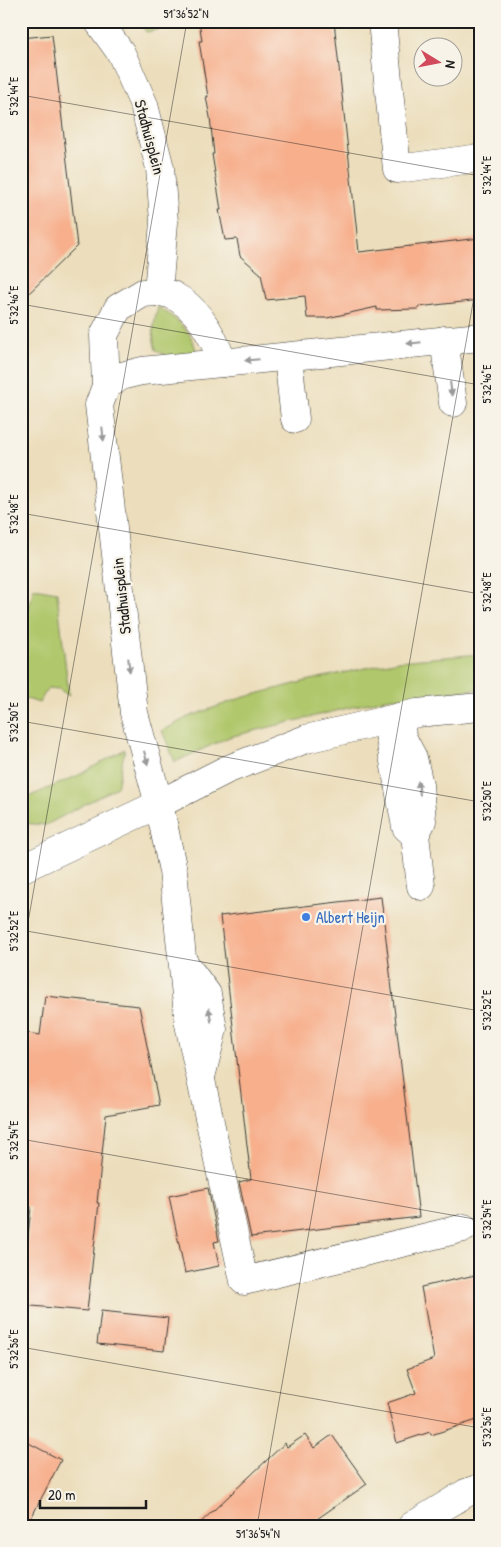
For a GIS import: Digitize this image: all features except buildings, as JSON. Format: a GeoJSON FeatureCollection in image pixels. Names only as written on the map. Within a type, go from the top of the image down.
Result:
{"type":"FeatureCollection","features":[{"type":"Feature","properties":{"kind":"street","name":"Stadhuisplein"},"geometry":{"type":"LineString","coordinates":[[98,21],[121,53],[144,106],[160,168],[164,222],[158,292],[142,294],[118,308],[104,335],[106,386],[99,405],[134,713],[159,804],[174,871],[189,1024],[244,1281],[464,1228]]}},
{"type":"Feature","properties":{"kind":"street"},"geometry":{"type":"LineString","coordinates":[[382,21],[397,169],[480,158]]}},
{"type":"Feature","properties":{"kind":"street"},"geometry":{"type":"LineString","coordinates":[[158,292],[173,295],[190,308],[215,342],[222,363]]}},
{"type":"Feature","properties":{"kind":"street"},"geometry":{"type":"LineString","coordinates":[[106,386],[121,376],[142,372],[480,337]]}},
{"type":"Feature","properties":{"kind":"street"},"geometry":{"type":"LineString","coordinates":[[444,340],[453,403]]}},
{"type":"Feature","properties":{"kind":"street"},"geometry":{"type":"LineString","coordinates":[[288,357],[295,419]]}},
{"type":"Feature","properties":{"kind":"street"},"geometry":{"type":"LineString","coordinates":[[21,869],[226,770],[306,739],[417,712],[480,707]]}},
{"type":"Feature","properties":{"kind":"street"},"geometry":{"type":"LineString","coordinates":[[393,718],[406,827],[415,835],[421,886]]}},
{"type":"Feature","properties":{"kind":"street"},"geometry":{"type":"LineString","coordinates":[[412,1526],[466,1494],[480,1488]]}},
{"type":"Feature","properties":{"kind":"green space"},"geometry":{"type":"Polygon","coordinates":[[[139,21],[189,21],[189,24],[146,32],[139,21]]]}},
{"type":"Feature","properties":{"kind":"green space"},"geometry":{"type":"Polygon","coordinates":[[[158,307],[172,316],[188,333],[197,356],[167,356],[156,350],[153,334],[158,307]]]}},
{"type":"Feature","properties":{"kind":"green space"},"geometry":{"type":"Polygon","coordinates":[[[34,588],[57,592],[69,696],[59,689],[48,688],[39,703],[21,697],[21,637],[34,588]]]}},
{"type":"Feature","properties":{"kind":"green space"},"geometry":{"type":"Polygon","coordinates":[[[480,654],[480,689],[385,699],[229,737],[175,762],[162,731],[188,717],[241,698],[310,680],[398,661],[480,654]]]}},
{"type":"Feature","properties":{"kind":"green space"},"geometry":{"type":"Polygon","coordinates":[[[125,749],[117,787],[46,825],[21,823],[21,800],[77,776],[125,749]]]}},
{"type":"Feature","properties":{"kind":"place","name":"Albert Heijn"},"geometry":{"type":"Point","coordinates":[306,917]}}]}
